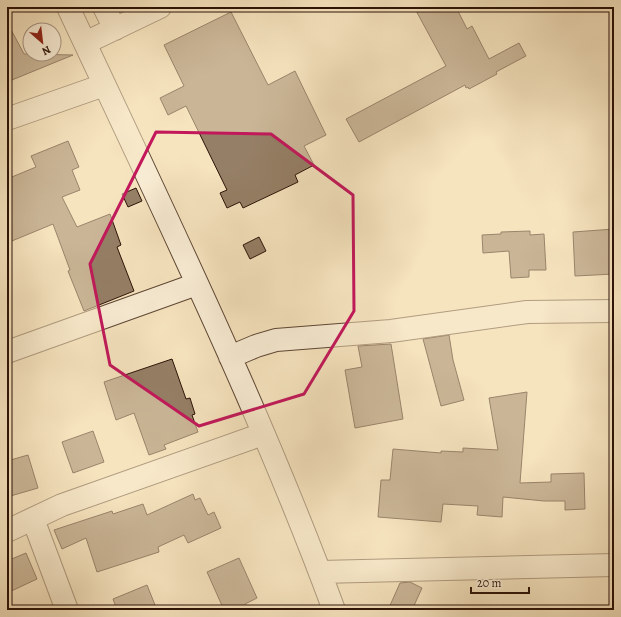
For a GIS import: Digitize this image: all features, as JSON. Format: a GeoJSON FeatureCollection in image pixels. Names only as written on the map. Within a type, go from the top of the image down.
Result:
{"type":"FeatureCollection","features":[{"type":"Feature","properties":{"kind":"street"},"geometry":{"type":"LineString","coordinates":[[68,7],[197,284],[264,434],[334,610]]}},
{"type":"Feature","properties":{"kind":"street"},"geometry":{"type":"LineString","coordinates":[[104,7],[114,29]]}},
{"type":"Feature","properties":{"kind":"street"},"geometry":{"type":"LineString","coordinates":[[85,43],[160,7]]}},
{"type":"Feature","properties":{"kind":"street"},"geometry":{"type":"LineString","coordinates":[[7,119],[104,85]]}},
{"type":"Feature","properties":{"kind":"street"},"geometry":{"type":"LineString","coordinates":[[7,352],[197,284]]}},
{"type":"Feature","properties":{"kind":"street"},"geometry":{"type":"LineString","coordinates":[[230,357],[256,346],[276,340],[391,331],[527,312],[614,311]]}},
{"type":"Feature","properties":{"kind":"street"},"geometry":{"type":"LineString","coordinates":[[7,531],[62,505],[264,434]]}},
{"type":"Feature","properties":{"kind":"street"},"geometry":{"type":"LineString","coordinates":[[33,519],[66,610]]}},
{"type":"Feature","properties":{"kind":"street"},"geometry":{"type":"LineString","coordinates":[[320,572],[614,565]]}},
{"type":"Feature","properties":{"kind":"highlighted area"},"geometry":{"type":"Polygon","coordinates":[[[156,132],[271,134],[353,195],[354,311],[304,394],[199,426],[110,365],[90,264],[156,132]]]}},
{"type":"Feature","properties":{"kind":"building"},"geometry":{"type":"Polygon","coordinates":[[[414,7],[456,7],[467,29],[472,26],[489,59],[519,43],[526,56],[469,89],[468,87],[466,88],[465,85],[359,142],[346,119],[446,66],[414,7]]]}},
{"type":"Feature","properties":{"kind":"building"},"geometry":{"type":"Polygon","coordinates":[[[231,12],[268,85],[295,71],[326,135],[304,146],[314,165],[295,175],[298,182],[243,208],[240,202],[227,208],[220,193],[227,190],[186,106],[168,115],[160,98],[184,86],[164,45],[231,12]]]}},
{"type":"Feature","properties":{"kind":"building"},"geometry":{"type":"Polygon","coordinates":[[[7,22],[22,50],[22,62],[56,62],[7,82],[7,22]]]}},
{"type":"Feature","properties":{"kind":"building"},"geometry":{"type":"Polygon","coordinates":[[[62,55],[73,55],[62,60],[62,55]]]}},
{"type":"Feature","properties":{"kind":"building"},"geometry":{"type":"Polygon","coordinates":[[[68,141],[79,167],[72,170],[80,190],[62,197],[77,227],[110,214],[121,245],[117,247],[134,291],[84,311],[68,271],[70,270],[53,224],[7,243],[7,179],[36,167],[31,156],[68,141]]]}},
{"type":"Feature","properties":{"kind":"building"},"geometry":{"type":"Polygon","coordinates":[[[136,188],[142,201],[128,207],[122,194],[136,188]]]}},
{"type":"Feature","properties":{"kind":"building"},"geometry":{"type":"Polygon","coordinates":[[[614,229],[614,274],[575,276],[573,232],[614,229]]]}},
{"type":"Feature","properties":{"kind":"building"},"geometry":{"type":"Polygon","coordinates":[[[530,231],[530,235],[544,234],[546,270],[529,270],[529,277],[511,278],[509,251],[483,253],[482,235],[501,234],[501,232],[530,231]]]}},
{"type":"Feature","properties":{"kind":"building"},"geometry":{"type":"Polygon","coordinates":[[[259,237],[266,251],[250,259],[243,245],[259,237]]]}},
{"type":"Feature","properties":{"kind":"building"},"geometry":{"type":"Polygon","coordinates":[[[449,335],[453,360],[464,400],[441,406],[423,339],[449,335]]]}},
{"type":"Feature","properties":{"kind":"building"},"geometry":{"type":"Polygon","coordinates":[[[391,344],[403,419],[355,428],[345,370],[362,367],[358,346],[391,344]]]}},
{"type":"Feature","properties":{"kind":"building"},"geometry":{"type":"Polygon","coordinates":[[[172,359],[186,399],[190,398],[195,414],[192,415],[198,432],[164,445],[166,449],[149,455],[134,413],[116,420],[104,382],[172,359]]]}},
{"type":"Feature","properties":{"kind":"building"},"geometry":{"type":"Polygon","coordinates":[[[527,392],[520,483],[551,482],[551,474],[584,473],[585,509],[565,510],[565,501],[544,501],[503,497],[502,517],[477,515],[478,506],[443,504],[441,522],[378,517],[381,480],[390,480],[393,449],[441,453],[441,451],[463,452],[463,448],[498,450],[489,398],[527,392]]]}},
{"type":"Feature","properties":{"kind":"building"},"geometry":{"type":"Polygon","coordinates":[[[93,431],[104,462],[73,473],[62,442],[93,431]]]}},
{"type":"Feature","properties":{"kind":"building"},"geometry":{"type":"Polygon","coordinates":[[[28,455],[38,488],[7,497],[7,461],[28,455]]]}},
{"type":"Feature","properties":{"kind":"building"},"geometry":{"type":"Polygon","coordinates":[[[193,494],[195,500],[200,498],[208,515],[214,512],[221,528],[188,543],[184,535],[158,547],[159,552],[97,572],[86,538],[62,549],[54,530],[112,511],[113,514],[143,504],[147,515],[193,494]]]}},
{"type":"Feature","properties":{"kind":"building"},"geometry":{"type":"Polygon","coordinates":[[[26,553],[37,579],[7,593],[7,561],[26,553]]]}},
{"type":"Feature","properties":{"kind":"building"},"geometry":{"type":"Polygon","coordinates":[[[239,558],[257,598],[245,604],[247,610],[224,610],[207,572],[239,558]]]}},
{"type":"Feature","properties":{"kind":"building"},"geometry":{"type":"Polygon","coordinates":[[[410,582],[422,588],[412,610],[388,610],[400,583],[410,582]]]}},
{"type":"Feature","properties":{"kind":"building"},"geometry":{"type":"Polygon","coordinates":[[[147,585],[157,610],[117,610],[113,599],[147,585]]]}}]}
